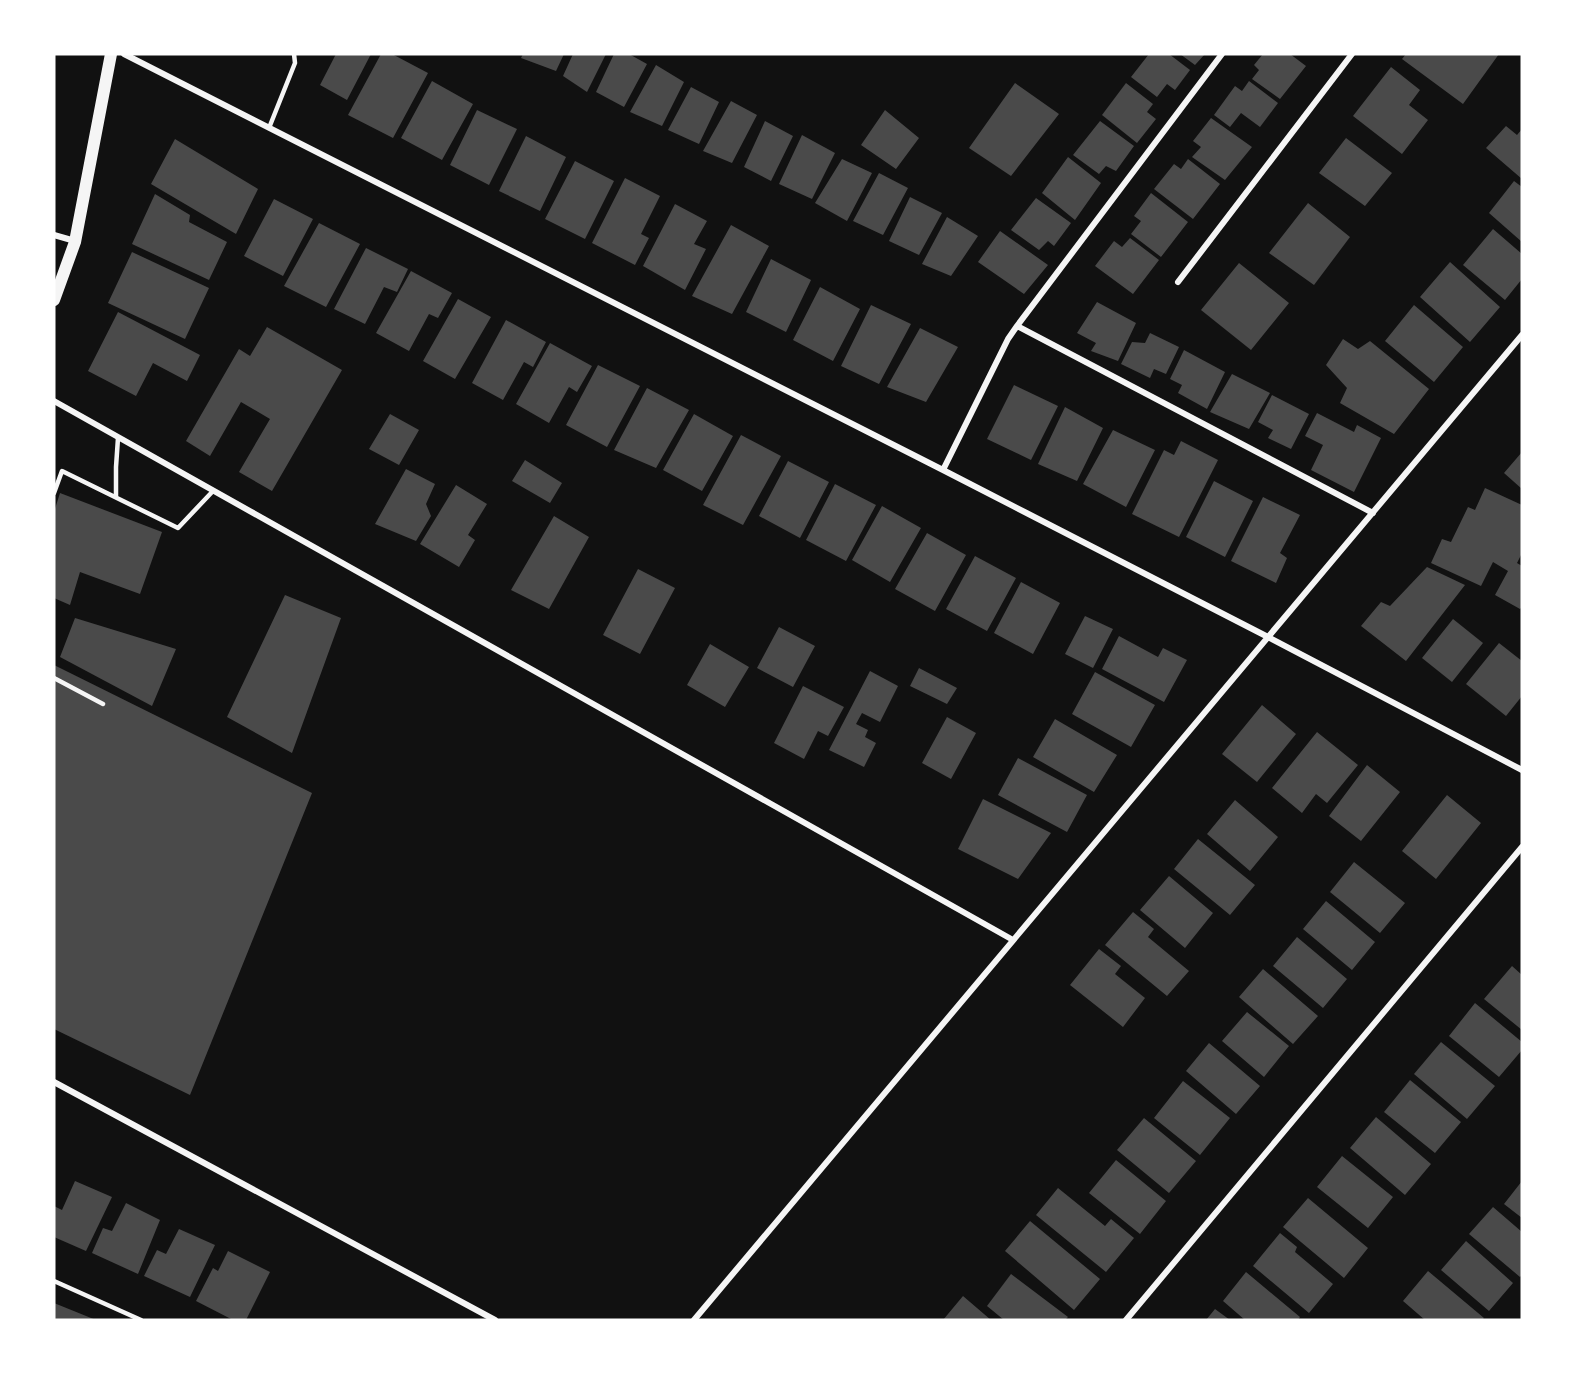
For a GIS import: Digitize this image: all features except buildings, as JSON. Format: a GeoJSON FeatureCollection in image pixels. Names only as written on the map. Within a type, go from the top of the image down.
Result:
{"type":"FeatureCollection","features":[{"type":"Feature","properties":{"kind":"main road"},"geometry":{"type":"LineString","coordinates":[[54,300],[75,242],[111,54]]}},
{"type":"Feature","properties":{"kind":"street"},"geometry":{"type":"LineString","coordinates":[[124,54],[943,470],[1522,771]]}},
{"type":"Feature","properties":{"kind":"street"},"geometry":{"type":"LineString","coordinates":[[943,470],[1008,339],[1222,54]]}},
{"type":"Feature","properties":{"kind":"street"},"geometry":{"type":"LineString","coordinates":[[1178,282],[1352,54]]}},
{"type":"Feature","properties":{"kind":"street"},"geometry":{"type":"LineString","coordinates":[[54,235],[75,242]]}},
{"type":"Feature","properties":{"kind":"street"},"geometry":{"type":"LineString","coordinates":[[1017,326],[1373,513]]}},
{"type":"Feature","properties":{"kind":"street"},"geometry":{"type":"LineString","coordinates":[[694,1320],[1522,335]]}},
{"type":"Feature","properties":{"kind":"street"},"geometry":{"type":"LineString","coordinates":[[54,401],[1014,940]]}},
{"type":"Feature","properties":{"kind":"street"},"geometry":{"type":"LineString","coordinates":[[1126,1320],[1522,848]]}},
{"type":"Feature","properties":{"kind":"street"},"geometry":{"type":"LineString","coordinates":[[54,1082],[495,1320]]}},
{"type":"Feature","properties":{"kind":"lane"},"geometry":{"type":"LineString","coordinates":[[269,128],[295,63],[294,54]]}},
{"type":"Feature","properties":{"kind":"lane"},"geometry":{"type":"LineString","coordinates":[[116,497],[118,438]]}},
{"type":"Feature","properties":{"kind":"lane"},"geometry":{"type":"LineString","coordinates":[[54,493],[62,471],[178,528],[213,491]]}},
{"type":"Feature","properties":{"kind":"lane"},"geometry":{"type":"LineString","coordinates":[[54,678],[103,704]]}},
{"type":"Feature","properties":{"kind":"lane"},"geometry":{"type":"LineString","coordinates":[[54,1281],[141,1320]]}}]}
